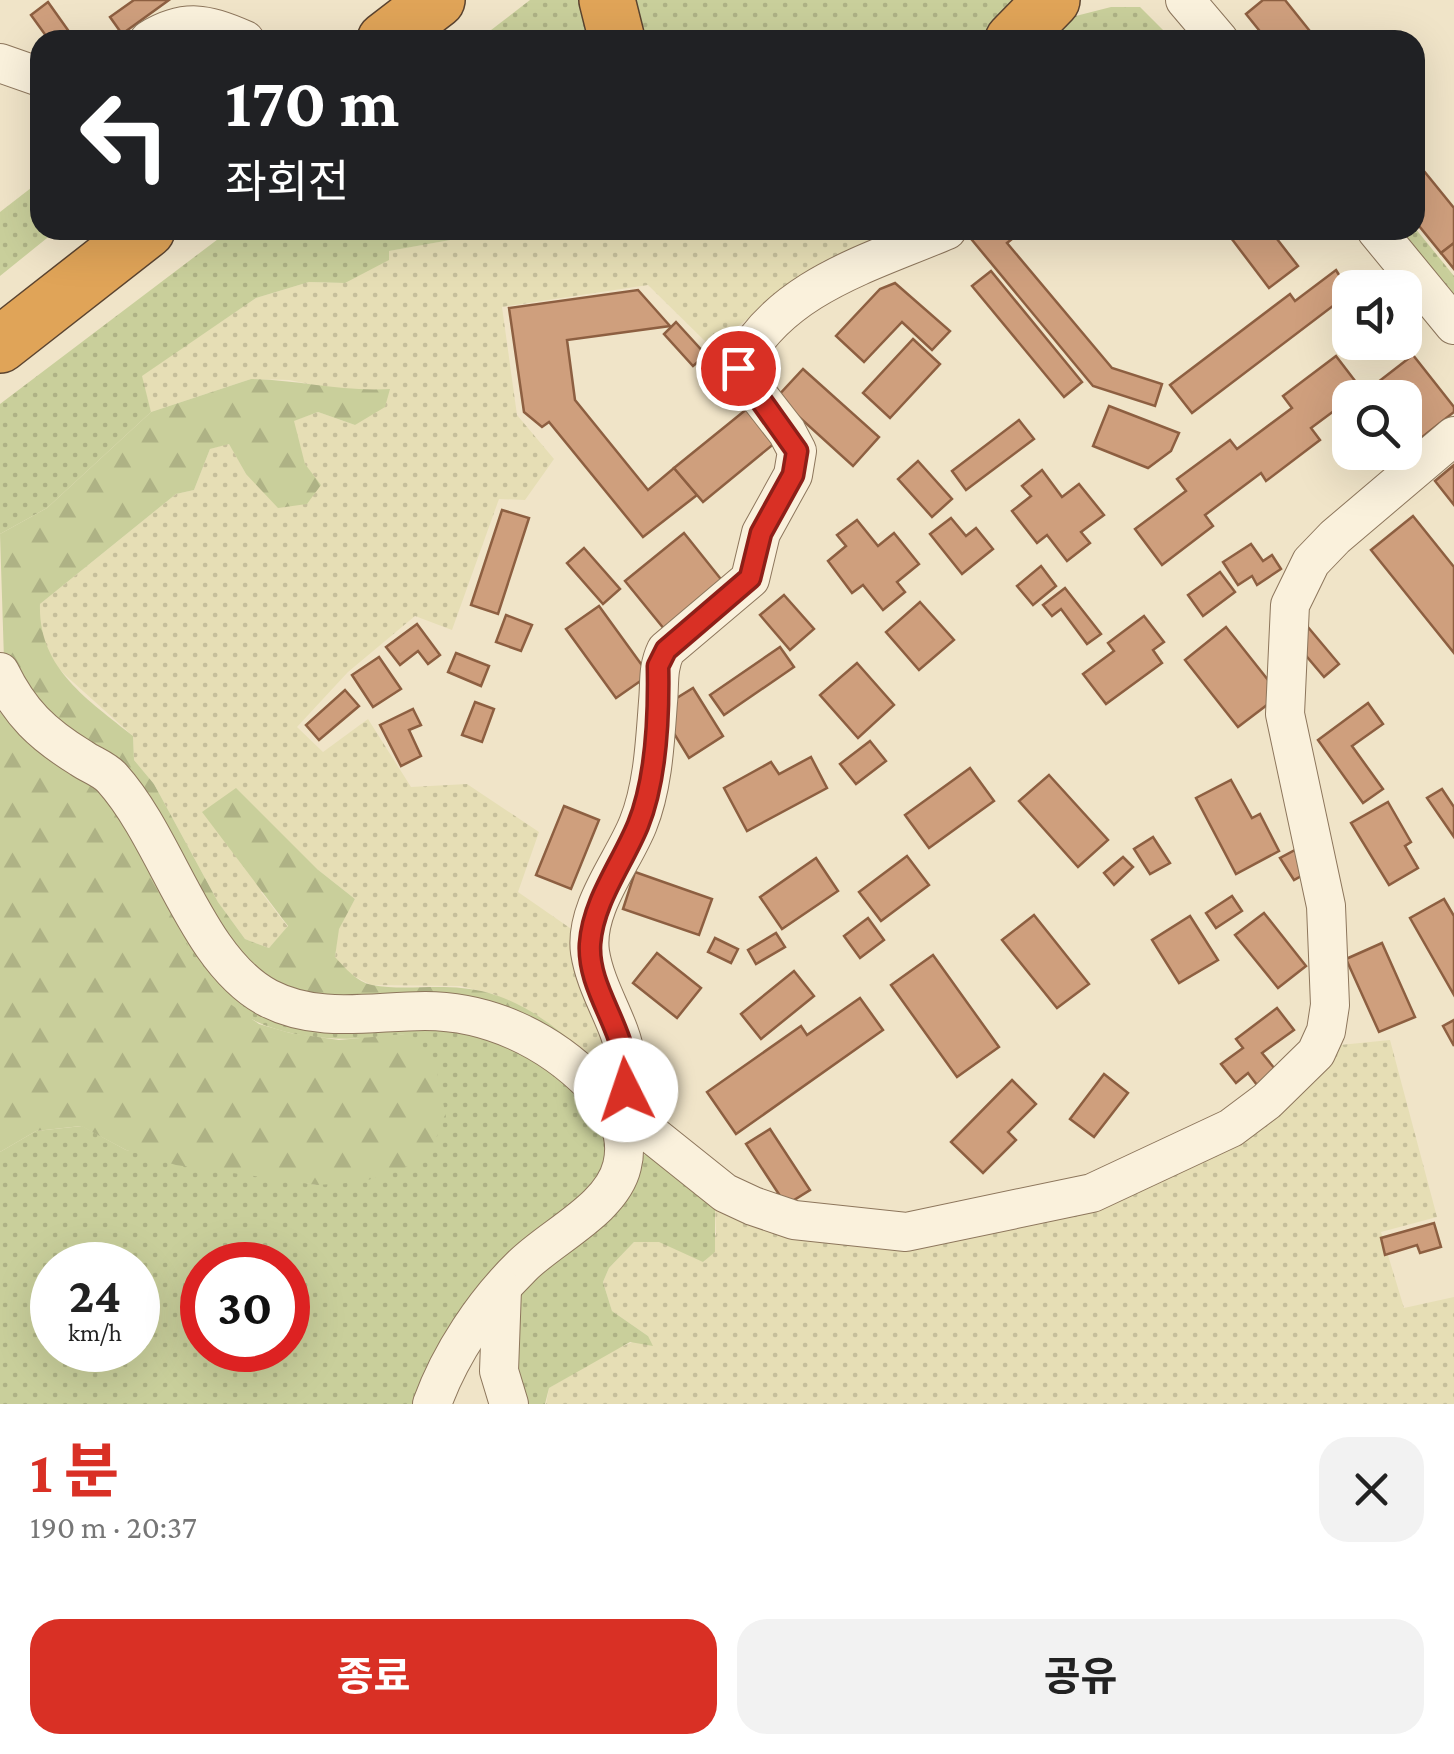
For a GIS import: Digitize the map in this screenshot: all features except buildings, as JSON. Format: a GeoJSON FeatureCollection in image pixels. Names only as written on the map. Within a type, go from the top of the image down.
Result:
{"type":"FeatureCollection","features":[{"type":"Feature","properties":{"kind":"highway"},"geometry":{"type":"LineString","coordinates":[[398,30],[436,0]]}},
{"type":"Feature","properties":{"kind":"highway"},"geometry":{"type":"LineString","coordinates":[[607,0],[614,30]]}},
{"type":"Feature","properties":{"kind":"highway"},"geometry":{"type":"LineString","coordinates":[[1024,30],[1052,0]]}},
{"type":"Feature","properties":{"kind":"highway"},"geometry":{"type":"LineString","coordinates":[[0,345],[134,240]]}},
{"type":"Feature","properties":{"kind":"street"},"geometry":{"type":"LineString","coordinates":[[1185,0],[1204,30]]}},
{"type":"Feature","properties":{"kind":"street"},"geometry":{"type":"LineString","coordinates":[[165,30],[187,24],[222,30]]}},
{"type":"Feature","properties":{"kind":"street"},"geometry":{"type":"LineString","coordinates":[[0,62],[30,73]]}},
{"type":"Feature","properties":{"kind":"street"},"geometry":{"type":"LineString","coordinates":[[613,1111],[626,1090],[628,1070],[621,1035],[590,950],[592,923],[639,823],[646,792],[658,666],[666,650],[750,578],[761,533],[793,475],[797,451],[788,432],[738,368],[764,329],[840,272],[922,240]]}},
{"type":"Feature","properties":{"kind":"street"},"geometry":{"type":"LineString","coordinates":[[1384,240],[1454,325]]}},
{"type":"Feature","properties":{"kind":"street"},"geometry":{"type":"LineString","coordinates":[[613,1111],[635,1121],[725,1194],[753,1206],[794,1220],[906,1232],[1092,1193],[1231,1128],[1267,1100],[1316,1054],[1326,1031],[1330,1004],[1326,906],[1285,714],[1290,605],[1311,562],[1335,536],[1454,436]]}},
{"type":"Feature","properties":{"kind":"street"},"geometry":{"type":"LineString","coordinates":[[0,672],[16,704],[36,728],[109,774],[132,803],[210,938],[248,984],[268,998],[319,1013],[448,1012],[500,1024],[569,1061],[613,1111],[623,1129],[625,1148],[616,1185],[522,1265],[482,1310],[432,1404]]}},
{"type":"Feature","properties":{"kind":"street"},"geometry":{"type":"LineString","coordinates":[[502,1289],[500,1372],[509,1404]]}},
{"type":"Feature","properties":{"kind":"shaded area"},"geometry":{"type":"Polygon","coordinates":[[[450,240],[873,240],[823,261],[711,347],[648,285],[502,307],[517,415],[554,459],[525,500],[499,499],[452,630],[415,616],[348,672],[297,727],[323,752],[368,719],[411,787],[467,784],[539,832],[518,892],[580,935],[621,1088],[523,1008],[493,994],[460,986],[371,985],[350,974],[335,958],[338,929],[355,899],[317,869],[261,892],[288,927],[269,948],[245,939],[218,902],[154,784],[134,760],[133,736],[47,655],[39,629],[40,604],[176,494],[194,490],[210,449],[229,443],[246,474],[321,485],[305,465],[293,421],[318,412],[355,425],[389,389],[348,392],[289,380],[251,379],[151,412],[141,376],[256,298],[309,282],[345,283],[388,251],[450,240]]]}},
{"type":"Feature","properties":{"kind":"shaded area"},"geometry":{"type":"Polygon","coordinates":[[[1390,1040],[1437,1217],[1381,1232],[1404,1308],[1454,1297],[1454,1404],[546,1404],[549,1388],[613,1350],[648,1336],[612,1311],[603,1282],[609,1268],[634,1242],[659,1241],[704,1262],[716,1234],[715,1206],[815,1229],[1096,1196],[1330,1046],[1390,1040]]]}},
{"type":"Feature","properties":{"kind":"green space"},"geometry":{"type":"Polygon","coordinates":[[[530,0],[595,0],[602,30],[491,30],[530,0]]]}},
{"type":"Feature","properties":{"kind":"green space"},"geometry":{"type":"Polygon","coordinates":[[[622,0],[1018,0],[990,30],[630,30],[622,0]]]}},
{"type":"Feature","properties":{"kind":"green space"},"geometry":{"type":"Polygon","coordinates":[[[1111,7],[1140,7],[1163,30],[1050,30],[1064,19],[1111,7]]]}},
{"type":"Feature","properties":{"kind":"green space"},"geometry":{"type":"Polygon","coordinates":[[[30,189],[30,240],[45,240],[0,276],[0,212],[30,189]]]}},
{"type":"Feature","properties":{"kind":"green space"},"geometry":{"type":"Polygon","coordinates":[[[217,240],[450,240],[389,251],[389,260],[345,283],[309,282],[256,298],[142,376],[151,412],[47,508],[0,534],[0,404],[217,240]]]}},
{"type":"Feature","properties":{"kind":"green space"},"geometry":{"type":"Polygon","coordinates":[[[1396,240],[1425,240],[1454,276],[1454,313],[1396,240]]]}},
{"type":"Feature","properties":{"kind":"green space"},"geometry":{"type":"Polygon","coordinates":[[[251,379],[390,389],[385,407],[355,425],[318,412],[294,421],[305,464],[321,485],[307,504],[278,508],[246,474],[229,444],[210,449],[194,490],[176,494],[40,604],[47,646],[56,664],[83,695],[133,736],[134,760],[154,784],[218,902],[245,939],[269,948],[288,926],[202,812],[236,788],[317,869],[355,899],[339,929],[335,957],[356,978],[386,987],[473,989],[508,1000],[561,1032],[621,1088],[586,1066],[360,1001],[288,989],[248,969],[4,660],[0,534],[47,508],[151,412],[251,379]]]}},
{"type":"Feature","properties":{"kind":"green space"},"geometry":{"type":"Polygon","coordinates":[[[0,694],[200,939],[508,1035],[601,1112],[610,1165],[423,1404],[0,1404],[0,1152],[36,1131],[82,1126],[126,1150],[317,1185],[405,1034],[348,1039],[319,1037],[264,1025],[239,1012],[217,994],[199,971],[170,908],[100,821],[0,711],[0,694]]]}},
{"type":"Feature","properties":{"kind":"green space"},"geometry":{"type":"Polygon","coordinates":[[[0,712],[20,734],[97,785],[132,830],[199,970],[226,1001],[259,1024],[290,1033],[339,1040],[405,1034],[436,1068],[446,1117],[429,1153],[401,1170],[361,1182],[317,1185],[176,1165],[126,1150],[81,1126],[36,1131],[0,1152],[0,712]]]}},
{"type":"Feature","properties":{"kind":"green space"},"geometry":{"type":"Polygon","coordinates":[[[646,1153],[715,1206],[715,1252],[703,1262],[659,1242],[634,1242],[609,1268],[603,1282],[612,1311],[648,1336],[653,1346],[630,1342],[549,1388],[545,1404],[517,1404],[505,1354],[523,1282],[646,1153]]]}},
{"type":"Feature","properties":{"kind":"route"},"geometry":{"type":"LineString","coordinates":[[626,1090],[628,1070],[621,1035],[590,950],[592,923],[639,823],[653,752],[658,666],[666,650],[750,578],[761,533],[793,475],[797,451],[788,432],[738,368]]}}]}
